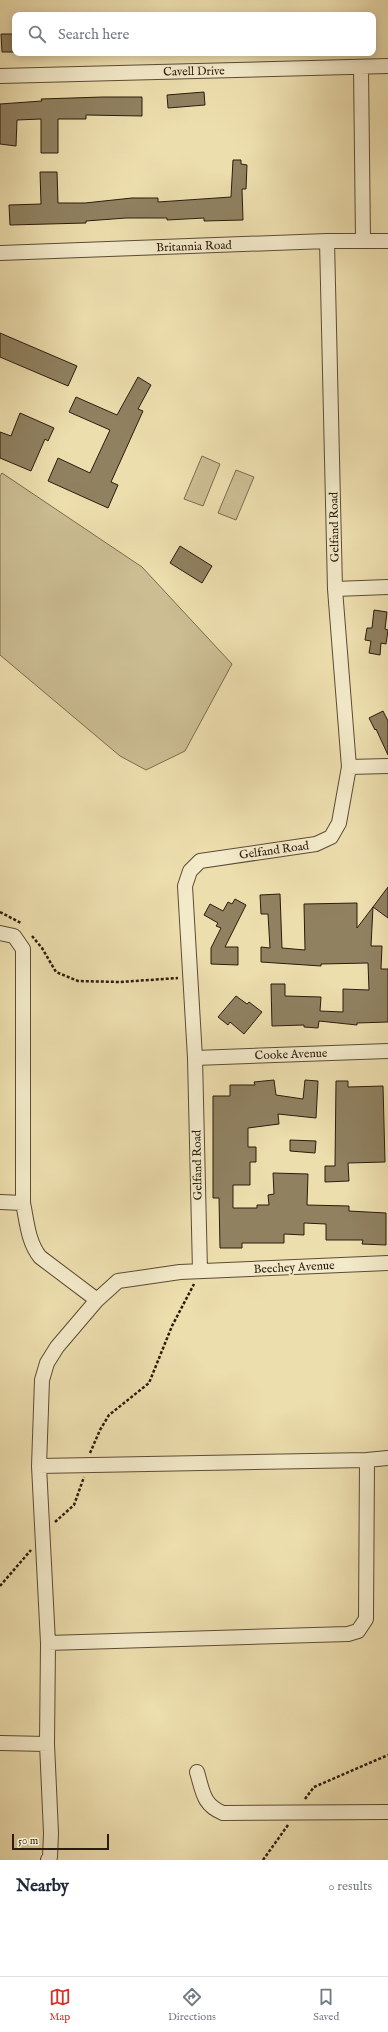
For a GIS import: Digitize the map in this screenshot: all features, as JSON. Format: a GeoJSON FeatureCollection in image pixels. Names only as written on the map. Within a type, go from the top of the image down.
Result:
{"type":"FeatureCollection","features":[{"type":"Feature","properties":{"kind":"street","name":"Cavell Drive"},"geometry":{"type":"LineString","coordinates":[[0,76],[388,66]]}},
{"type":"Feature","properties":{"kind":"street"},"geometry":{"type":"LineString","coordinates":[[361,67],[363,242]]}},
{"type":"Feature","properties":{"kind":"street","name":"Britannia Road"},"geometry":{"type":"LineString","coordinates":[[0,253],[327,241],[388,242]]}},
{"type":"Feature","properties":{"kind":"street","name":"Gelfand Road"},"geometry":{"type":"LineString","coordinates":[[200,1271],[195,1058],[185,886],[190,871],[200,861],[316,844],[330,836],[339,823],[349,767],[335,589],[327,241]]}},
{"type":"Feature","properties":{"kind":"street"},"geometry":{"type":"LineString","coordinates":[[335,589],[388,587]]}},
{"type":"Feature","properties":{"kind":"street"},"geometry":{"type":"LineString","coordinates":[[349,767],[388,766]]}},
{"type":"Feature","properties":{"kind":"street"},"geometry":{"type":"LineString","coordinates":[[0,933],[14,936],[23,949],[23,1203],[31,1242],[40,1257],[97,1300]]}},
{"type":"Feature","properties":{"kind":"street","name":"Cooke Avenue"},"geometry":{"type":"LineString","coordinates":[[195,1058],[388,1051]]}},
{"type":"Feature","properties":{"kind":"street"},"geometry":{"type":"LineString","coordinates":[[0,1202],[23,1203]]}},
{"type":"Feature","properties":{"kind":"street","name":"Beechey Avenue"},"geometry":{"type":"LineString","coordinates":[[48,1860],[50,1858],[51,1833],[47,1744],[48,1643],[40,1466],[42,1380],[47,1363],[57,1347],[97,1300],[118,1281],[200,1271],[388,1263]]}},
{"type":"Feature","properties":{"kind":"street"},"geometry":{"type":"LineString","coordinates":[[40,1466],[367,1460],[388,1458]]}},
{"type":"Feature","properties":{"kind":"street"},"geometry":{"type":"LineString","coordinates":[[48,1643],[348,1634],[358,1630],[366,1619],[367,1460]]}},
{"type":"Feature","properties":{"kind":"street"},"geometry":{"type":"LineString","coordinates":[[0,1743],[47,1744]]}},
{"type":"Feature","properties":{"kind":"street"},"geometry":{"type":"LineString","coordinates":[[197,1772],[206,1802],[214,1809],[223,1813],[388,1812]]}},
{"type":"Feature","properties":{"kind":"path"},"geometry":{"type":"LineString","coordinates":[[0,912],[20,923],[25,928]]}},
{"type":"Feature","properties":{"kind":"path"},"geometry":{"type":"LineString","coordinates":[[29,933],[42,948],[56,972],[78,980],[120,982],[190,977]]}},
{"type":"Feature","properties":{"kind":"path"},"geometry":{"type":"LineString","coordinates":[[0,1586],[43,1536],[74,1505],[91,1448],[109,1415],[150,1383],[172,1326],[200,1271]]}},
{"type":"Feature","properties":{"kind":"shaded area"},"geometry":{"type":"Polygon","coordinates":[[[202,456],[220,464],[203,506],[184,499],[202,456]]]}},
{"type":"Feature","properties":{"kind":"shaded area"},"geometry":{"type":"Polygon","coordinates":[[[236,470],[254,477],[236,520],[218,513],[236,470]]]}},
{"type":"Feature","properties":{"kind":"shaded area"},"geometry":{"type":"Polygon","coordinates":[[[2,473],[142,567],[232,664],[185,751],[146,770],[120,756],[0,655],[0,476],[2,473]]]}},
{"type":"Feature","properties":{"kind":"building"},"geometry":{"type":"Polygon","coordinates":[[[1,34],[12,34],[12,52],[2,52],[1,34]]]}},
{"type":"Feature","properties":{"kind":"building"},"geometry":{"type":"Polygon","coordinates":[[[204,92],[205,105],[168,108],[167,95],[204,92]]]}},
{"type":"Feature","properties":{"kind":"building"},"geometry":{"type":"Polygon","coordinates":[[[142,97],[142,116],[86,115],[86,119],[58,119],[58,153],[41,153],[41,119],[17,120],[16,146],[0,144],[0,104],[42,101],[41,99],[142,97]]]}},
{"type":"Feature","properties":{"kind":"building"},"geometry":{"type":"Polygon","coordinates":[[[233,160],[241,160],[241,164],[247,165],[246,189],[242,189],[243,220],[204,221],[204,218],[167,220],[167,218],[126,218],[86,221],[86,223],[10,225],[9,205],[41,204],[40,172],[57,172],[58,203],[85,203],[132,198],[158,198],[158,202],[231,197],[233,160]]]}},
{"type":"Feature","properties":{"kind":"building"},"geometry":{"type":"Polygon","coordinates":[[[0,333],[77,366],[68,386],[0,357],[0,333]]]}},
{"type":"Feature","properties":{"kind":"building"},"geometry":{"type":"Polygon","coordinates":[[[138,377],[151,385],[138,409],[143,411],[111,482],[118,485],[108,508],[48,481],[58,458],[90,473],[110,430],[69,412],[76,397],[117,415],[138,377]]]}},
{"type":"Feature","properties":{"kind":"building"},"geometry":{"type":"Polygon","coordinates":[[[20,413],[54,428],[48,441],[45,439],[31,471],[0,458],[0,432],[11,436],[20,413]]]}},
{"type":"Feature","properties":{"kind":"building"},"geometry":{"type":"Polygon","coordinates":[[[180,546],[212,566],[202,583],[170,563],[180,546]]]}},
{"type":"Feature","properties":{"kind":"building"},"geometry":{"type":"Polygon","coordinates":[[[374,610],[387,612],[385,629],[388,630],[386,644],[381,643],[380,655],[369,653],[371,641],[365,640],[367,628],[372,628],[374,610]]]}},
{"type":"Feature","properties":{"kind":"building"},"geometry":{"type":"Polygon","coordinates":[[[383,711],[388,721],[388,755],[376,729],[375,730],[369,718],[383,711]]]}},
{"type":"Feature","properties":{"kind":"building"},"geometry":{"type":"Polygon","coordinates":[[[388,887],[388,918],[373,907],[388,887]]]}},
{"type":"Feature","properties":{"kind":"building"},"geometry":{"type":"Polygon","coordinates":[[[280,894],[282,948],[305,950],[304,904],[357,903],[357,928],[373,907],[371,946],[382,946],[381,969],[388,969],[388,1022],[357,1023],[357,1025],[319,1021],[318,1028],[304,1027],[304,1025],[272,1026],[271,984],[285,984],[285,996],[321,997],[320,1011],[343,1012],[343,989],[369,990],[368,963],[321,964],[321,966],[261,962],[261,947],[270,948],[268,914],[261,914],[260,895],[280,894]]]}},
{"type":"Feature","properties":{"kind":"building"},"geometry":{"type":"Polygon","coordinates":[[[235,899],[246,905],[225,947],[238,947],[238,965],[211,964],[211,948],[221,928],[216,926],[218,923],[204,915],[210,904],[223,911],[228,902],[232,904],[235,899]]]}},
{"type":"Feature","properties":{"kind":"building"},"geometry":{"type":"Polygon","coordinates":[[[236,996],[247,1004],[249,1002],[262,1012],[244,1034],[230,1022],[228,1025],[218,1017],[236,996]]]}},
{"type":"Feature","properties":{"kind":"building"},"geometry":{"type":"Polygon","coordinates":[[[274,1080],[276,1095],[303,1099],[305,1080],[318,1081],[316,1118],[278,1114],[279,1124],[248,1128],[248,1147],[256,1147],[256,1162],[250,1162],[250,1185],[233,1185],[233,1208],[257,1208],[257,1205],[269,1205],[268,1195],[274,1194],[273,1173],[308,1174],[307,1205],[349,1206],[349,1211],[386,1213],[386,1245],[362,1244],[363,1240],[326,1240],[326,1224],[304,1223],[304,1235],[284,1234],[284,1243],[242,1243],[242,1248],[220,1248],[219,1198],[213,1198],[213,1096],[230,1096],[230,1085],[255,1085],[254,1082],[274,1080]]]}},
{"type":"Feature","properties":{"kind":"building"},"geometry":{"type":"Polygon","coordinates":[[[336,1081],[348,1081],[348,1087],[383,1086],[385,1162],[348,1163],[349,1181],[325,1182],[325,1166],[335,1166],[336,1081]]]}},
{"type":"Feature","properties":{"kind":"building"},"geometry":{"type":"Polygon","coordinates":[[[290,1140],[316,1141],[315,1153],[290,1151],[290,1140]]]}}]}
